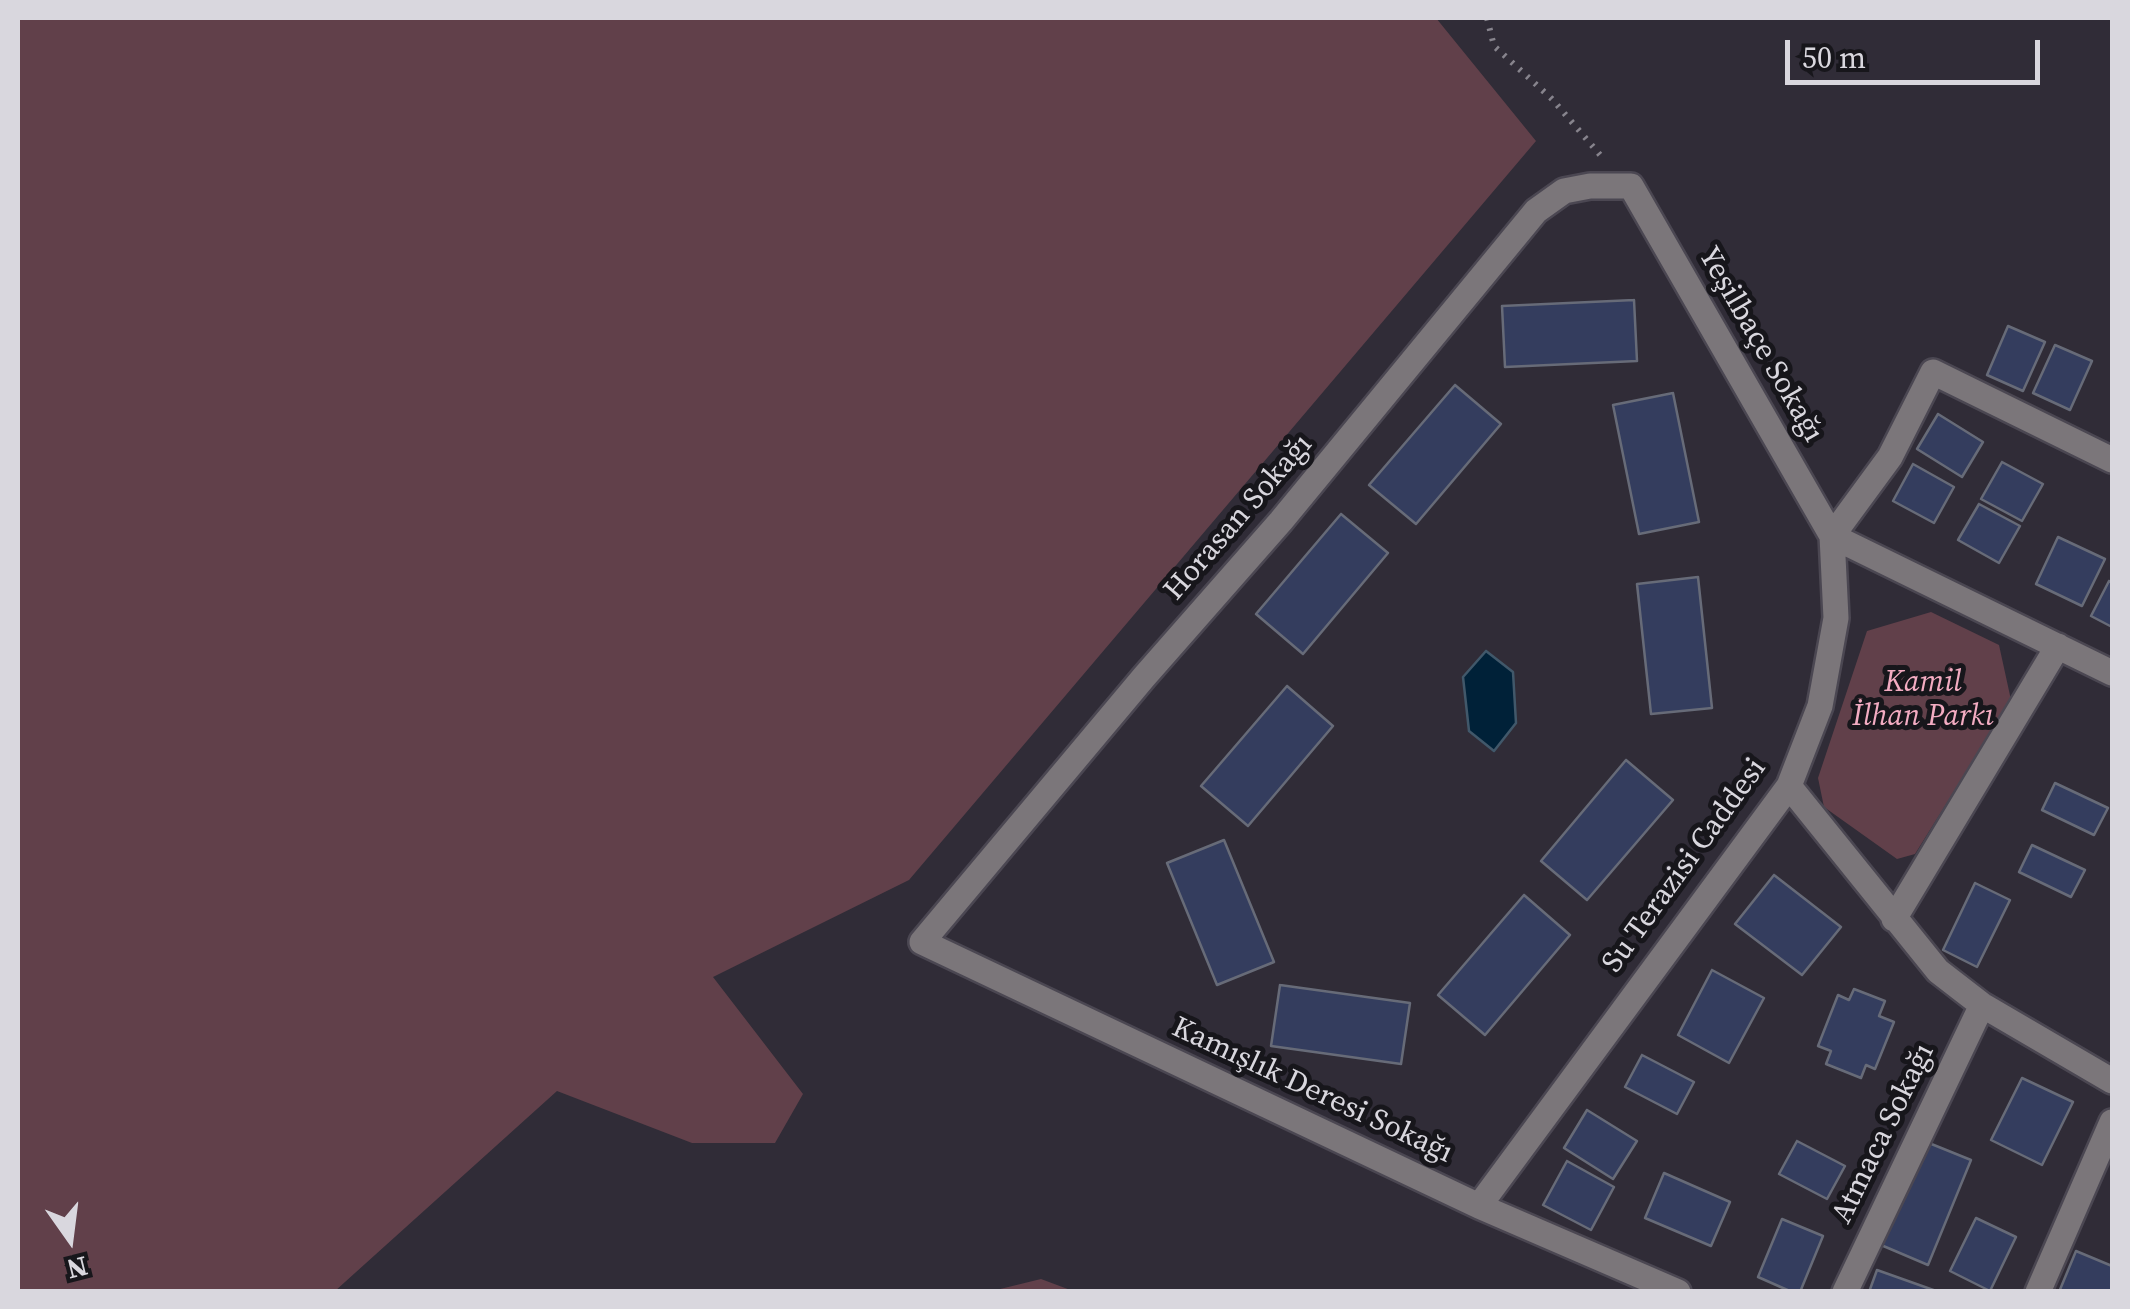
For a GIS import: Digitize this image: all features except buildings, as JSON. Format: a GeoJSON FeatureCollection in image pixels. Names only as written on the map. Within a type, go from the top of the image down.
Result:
{"type":"FeatureCollection","features":[{"type":"Feature","properties":{"kind":"street","name":"Horasan Sokağı"},"geometry":{"type":"LineString","coordinates":[[922,942],[1144,677],[1281,522],[1536,211],[1564,192],[1590,186],[1631,186]]}},
{"type":"Feature","properties":{"kind":"street","name":"Yeşilbaçe Sokağı"},"geometry":{"type":"LineString","coordinates":[[1631,186],[1832,536]]}},
{"type":"Feature","properties":{"kind":"street"},"geometry":{"type":"LineString","coordinates":[[2112,460],[1933,372],[1890,457],[1832,536],[2112,673]]}},
{"type":"Feature","properties":{"kind":"street","name":"Su Terazisi Caddesi"},"geometry":{"type":"LineString","coordinates":[[1478,1206],[1789,786],[1820,706],[1836,618],[1832,536]]}},
{"type":"Feature","properties":{"kind":"street"},"geometry":{"type":"LineString","coordinates":[[1894,919],[2058,646]]}},
{"type":"Feature","properties":{"kind":"street"},"geometry":{"type":"LineString","coordinates":[[1789,786],[1938,971],[1982,1005],[2112,1081]]}},
{"type":"Feature","properties":{"kind":"street","name":"Kamışlık Deresi Sokağı"},"geometry":{"type":"LineString","coordinates":[[922,942],[1478,1206],[1678,1292]]}},
{"type":"Feature","properties":{"kind":"street","name":"Atmaca Sokağı"},"geometry":{"type":"LineString","coordinates":[[1846,1292],[1982,1005]]}},
{"type":"Feature","properties":{"kind":"street"},"geometry":{"type":"LineString","coordinates":[[2038,1292],[2112,1122]]}},
{"type":"Feature","properties":{"kind":"path"},"geometry":{"type":"LineString","coordinates":[[1487,18],[1494,46],[1552,99],[1631,186]]}},
{"type":"Feature","properties":{"kind":"green space"},"geometry":{"type":"Polygon","coordinates":[[[18,18],[1436,18],[1536,141],[909,880],[713,977],[803,1094],[775,1143],[692,1143],[557,1091],[335,1291],[18,1291],[18,18]]]}},
{"type":"Feature","properties":{"kind":"green space","name":"Kamil İlhan Parkı"},"geometry":{"type":"Polygon","coordinates":[[[1931,612],[1999,645],[2011,700],[1915,854],[1897,859],[1824,807],[1818,778],[1867,631],[1931,612]]]}},
{"type":"Feature","properties":{"kind":"green space"},"geometry":{"type":"Polygon","coordinates":[[[1041,1279],[1073,1291],[992,1291],[1041,1279]]]}},
{"type":"Feature","properties":{"kind":"water"},"geometry":{"type":"Polygon","coordinates":[[[1486,651],[1513,672],[1516,723],[1494,751],[1469,731],[1463,677],[1486,651]]]}}]}
